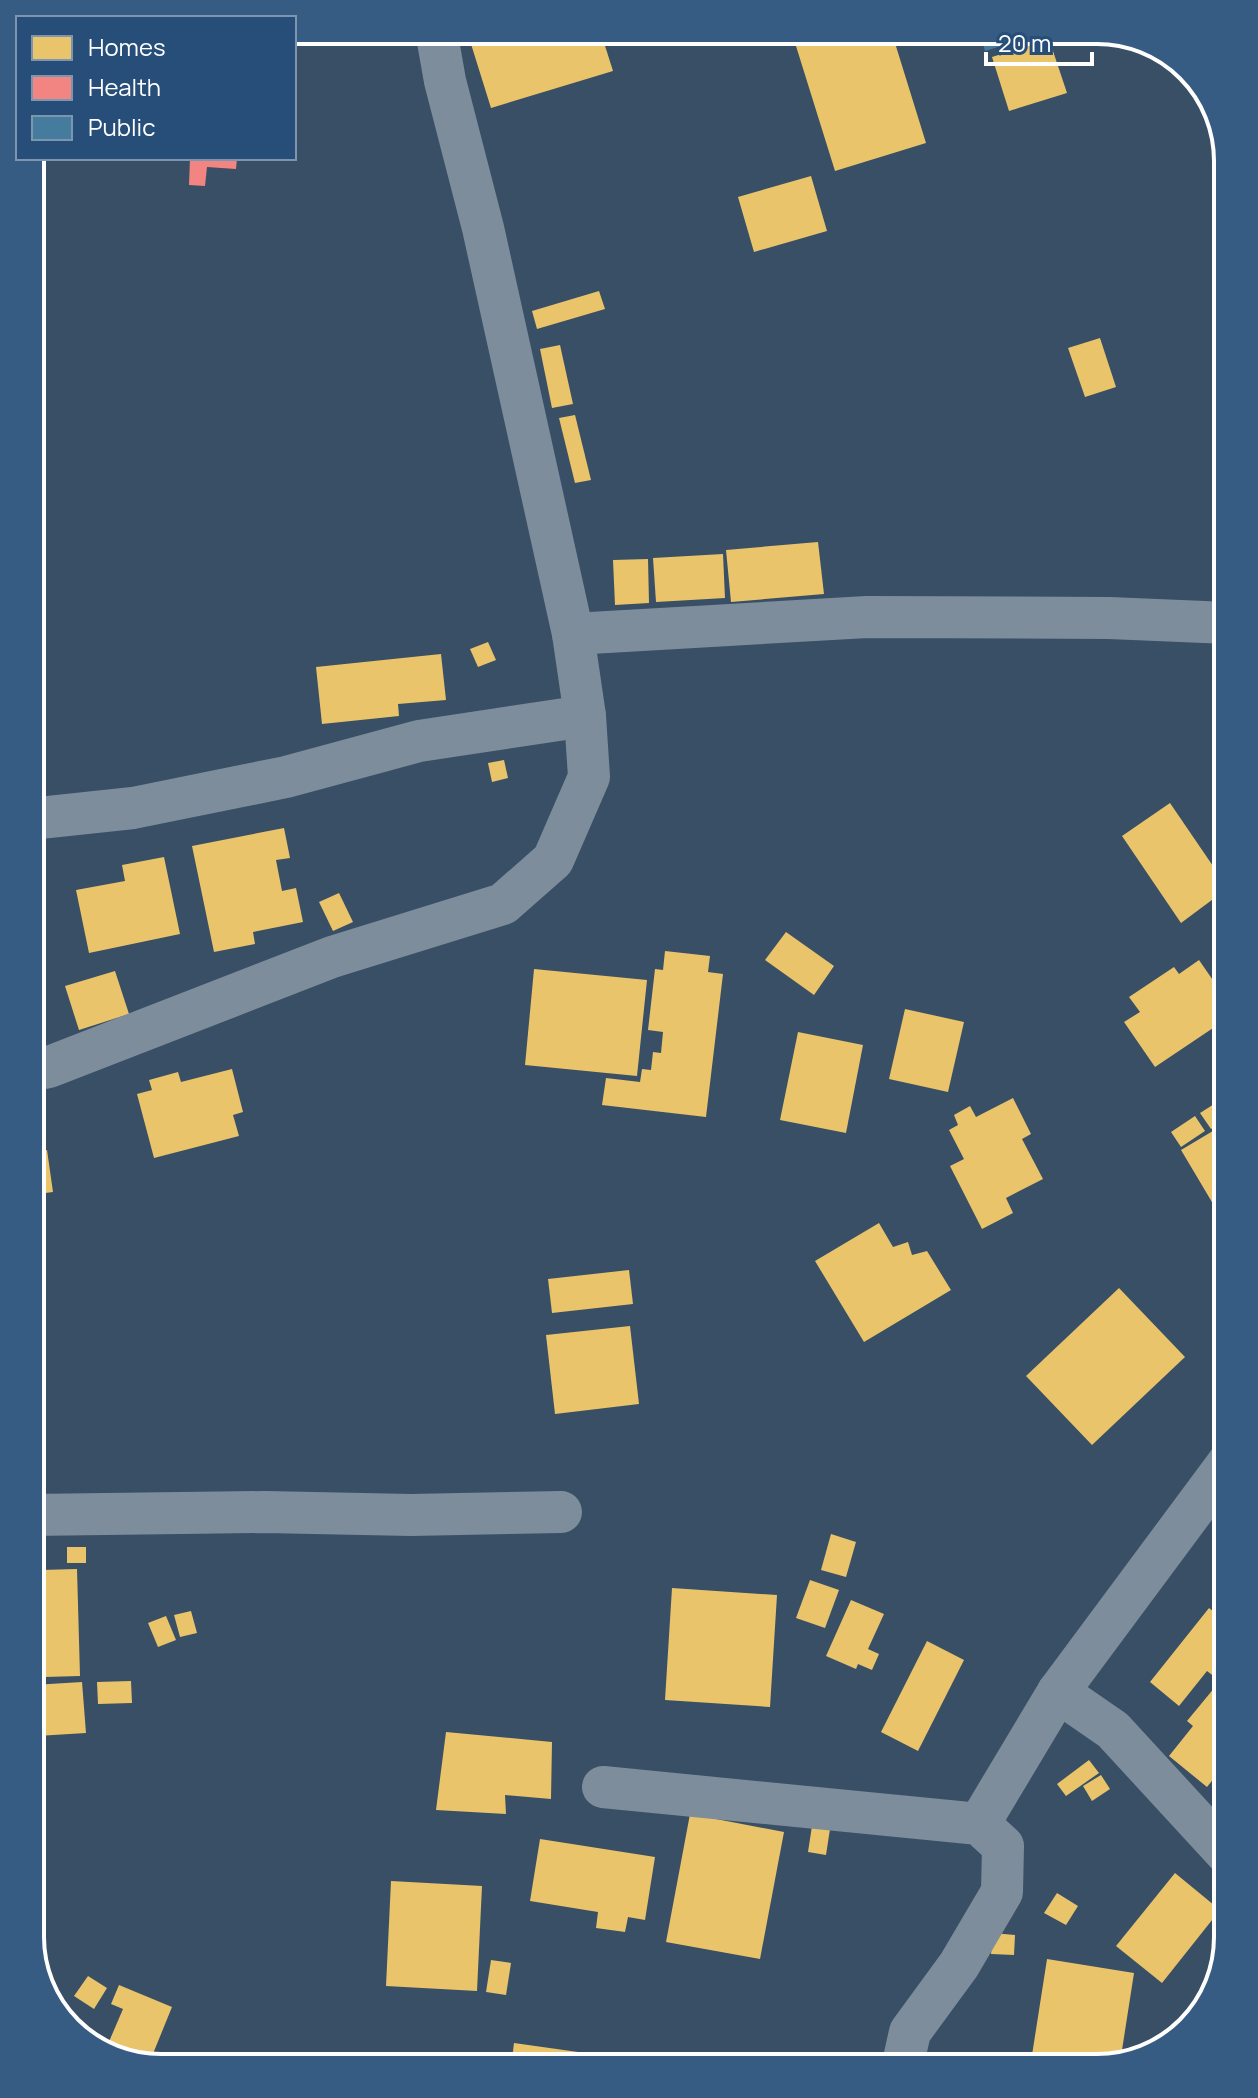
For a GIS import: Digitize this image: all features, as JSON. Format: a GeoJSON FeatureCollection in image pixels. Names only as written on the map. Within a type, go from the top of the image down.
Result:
{"type":"FeatureCollection","features":[{"type":"Feature","properties":{"kind":"street"},"geometry":{"type":"LineString","coordinates":[[44,1068],[332,957],[503,904],[553,860],[589,777],[585,716],[573,634],[483,228],[438,44]]}},
{"type":"Feature","properties":{"kind":"street"},"geometry":{"type":"LineString","coordinates":[[573,634],[867,617],[1109,618],[1214,622]]}},
{"type":"Feature","properties":{"kind":"street"},"geometry":{"type":"LineString","coordinates":[[44,818],[133,808],[286,777],[419,741],[585,716]]}},
{"type":"Feature","properties":{"kind":"street"},"geometry":{"type":"LineString","coordinates":[[979,1824],[1058,1692],[1214,1482]]}},
{"type":"Feature","properties":{"kind":"street"},"geometry":{"type":"LineString","coordinates":[[44,1515],[561,1512]]}},
{"type":"Feature","properties":{"kind":"street"},"geometry":{"type":"LineString","coordinates":[[1058,1692],[1113,1730],[1214,1840]]}},
{"type":"Feature","properties":{"kind":"street"},"geometry":{"type":"LineString","coordinates":[[603,1787],[979,1824],[1003,1846],[1002,1892],[959,1965],[910,2032],[905,2054]]}},
{"type":"Feature","properties":{"kind":"building: Homes"},"geometry":{"type":"Polygon","coordinates":[[[471,44],[604,44],[613,71],[491,108],[471,44]]]}},
{"type":"Feature","properties":{"kind":"building: Homes"},"geometry":{"type":"Polygon","coordinates":[[[795,44],[895,44],[926,143],[835,171],[795,44]]]}},
{"type":"Feature","properties":{"kind":"building: Homes"},"geometry":{"type":"Polygon","coordinates":[[[1033,44],[1051,44],[1067,93],[1009,111],[992,57],[1033,44]]]}},
{"type":"Feature","properties":{"kind":"building: Homes"},"geometry":{"type":"Polygon","coordinates":[[[811,176],[827,231],[754,252],[738,197],[811,176]]]}},
{"type":"Feature","properties":{"kind":"building: Homes"},"geometry":{"type":"Polygon","coordinates":[[[599,291],[605,309],[537,329],[532,311],[599,291]]]}},
{"type":"Feature","properties":{"kind":"building: Homes"},"geometry":{"type":"Polygon","coordinates":[[[1100,338],[1116,387],[1085,397],[1068,348],[1100,338]]]}},
{"type":"Feature","properties":{"kind":"building: Homes"},"geometry":{"type":"Polygon","coordinates":[[[560,345],[573,404],[552,408],[540,349],[560,345]]]}},
{"type":"Feature","properties":{"kind":"building: Homes"},"geometry":{"type":"Polygon","coordinates":[[[575,415],[591,480],[575,483],[559,418],[575,415]]]}},
{"type":"Feature","properties":{"kind":"building: Homes"},"geometry":{"type":"Polygon","coordinates":[[[818,542],[824,594],[731,602],[726,550],[818,542]]]}},
{"type":"Feature","properties":{"kind":"building: Homes"},"geometry":{"type":"Polygon","coordinates":[[[723,554],[725,598],[656,602],[653,558],[723,554]]]}},
{"type":"Feature","properties":{"kind":"building: Homes"},"geometry":{"type":"Polygon","coordinates":[[[648,559],[649,603],[615,605],[613,560],[648,559]]]}},
{"type":"Feature","properties":{"kind":"building: Homes"},"geometry":{"type":"Polygon","coordinates":[[[488,642],[496,660],[478,667],[470,649],[488,642]]]}},
{"type":"Feature","properties":{"kind":"building: Homes"},"geometry":{"type":"Polygon","coordinates":[[[441,654],[446,700],[398,704],[399,716],[322,724],[316,667],[441,654]]]}},
{"type":"Feature","properties":{"kind":"building: Homes"},"geometry":{"type":"Polygon","coordinates":[[[504,760],[508,778],[492,782],[488,763],[504,760]]]}},
{"type":"Feature","properties":{"kind":"building: Homes"},"geometry":{"type":"Polygon","coordinates":[[[1170,803],[1214,867],[1214,898],[1181,923],[1122,836],[1170,803]]]}},
{"type":"Feature","properties":{"kind":"building: Homes"},"geometry":{"type":"Polygon","coordinates":[[[284,828],[290,858],[276,860],[282,891],[296,888],[303,922],[253,932],[255,944],[214,952],[192,846],[284,828]]]}},
{"type":"Feature","properties":{"kind":"building: Homes"},"geometry":{"type":"Polygon","coordinates":[[[164,857],[180,934],[89,953],[76,890],[125,881],[122,865],[164,857]]]}},
{"type":"Feature","properties":{"kind":"building: Homes"},"geometry":{"type":"Polygon","coordinates":[[[339,893],[353,922],[333,931],[319,902],[339,893]]]}},
{"type":"Feature","properties":{"kind":"building: Homes"},"geometry":{"type":"Polygon","coordinates":[[[786,932],[834,966],[814,995],[765,960],[786,932]]]}},
{"type":"Feature","properties":{"kind":"building: Homes"},"geometry":{"type":"Polygon","coordinates":[[[665,951],[710,956],[708,972],[723,974],[706,1117],[602,1105],[606,1078],[640,1082],[642,1069],[651,1070],[653,1052],[661,1053],[663,1032],[648,1030],[655,969],[663,970],[665,951]]]}},
{"type":"Feature","properties":{"kind":"building: Homes"},"geometry":{"type":"Polygon","coordinates":[[[1199,960],[1214,982],[1214,1027],[1155,1067],[1124,1022],[1140,1012],[1129,997],[1174,967],[1179,974],[1199,960]]]}},
{"type":"Feature","properties":{"kind":"building: Homes"},"geometry":{"type":"Polygon","coordinates":[[[534,969],[647,980],[637,1076],[525,1065],[534,969]]]}},
{"type":"Feature","properties":{"kind":"building: Homes"},"geometry":{"type":"Polygon","coordinates":[[[115,971],[129,1014],[79,1030],[65,986],[115,971]]]}},
{"type":"Feature","properties":{"kind":"building: Homes"},"geometry":{"type":"Polygon","coordinates":[[[905,1009],[964,1022],[948,1092],[889,1079],[905,1009]]]}},
{"type":"Feature","properties":{"kind":"building: Homes"},"geometry":{"type":"Polygon","coordinates":[[[798,1032],[863,1045],[846,1133],[780,1120],[798,1032]]]}},
{"type":"Feature","properties":{"kind":"building: Homes"},"geometry":{"type":"Polygon","coordinates":[[[232,1069],[243,1112],[233,1115],[239,1136],[154,1158],[137,1094],[152,1090],[149,1080],[178,1072],[181,1082],[232,1069]]]}},
{"type":"Feature","properties":{"kind":"building: Homes"},"geometry":{"type":"Polygon","coordinates":[[[1013,1098],[1031,1134],[1022,1139],[1043,1179],[1006,1198],[1013,1213],[982,1229],[950,1166],[964,1159],[949,1130],[958,1125],[954,1115],[970,1106],[976,1117],[1013,1098]]]}},
{"type":"Feature","properties":{"kind":"building: Homes"},"geometry":{"type":"Polygon","coordinates":[[[1214,1104],[1214,1127],[1211,1129],[1200,1113],[1214,1104]]]}},
{"type":"Feature","properties":{"kind":"building: Homes"},"geometry":{"type":"Polygon","coordinates":[[[1195,1116],[1205,1131],[1181,1147],[1171,1132],[1195,1116]]]}},
{"type":"Feature","properties":{"kind":"building: Homes"},"geometry":{"type":"Polygon","coordinates":[[[1214,1130],[1214,1205],[1181,1150],[1214,1130]]]}},
{"type":"Feature","properties":{"kind":"building: Homes"},"geometry":{"type":"Polygon","coordinates":[[[44,1150],[47,1150],[53,1192],[44,1193],[44,1150]]]}},
{"type":"Feature","properties":{"kind":"building: Homes"},"geometry":{"type":"Polygon","coordinates":[[[879,1223],[893,1247],[908,1242],[912,1255],[927,1251],[951,1290],[864,1342],[815,1261],[879,1223]]]}},
{"type":"Feature","properties":{"kind":"building: Homes"},"geometry":{"type":"Polygon","coordinates":[[[629,1270],[633,1304],[552,1313],[548,1279],[629,1270]]]}},
{"type":"Feature","properties":{"kind":"building: Homes"},"geometry":{"type":"Polygon","coordinates":[[[1119,1288],[1185,1357],[1092,1445],[1026,1376],[1119,1288]]]}},
{"type":"Feature","properties":{"kind":"building: Homes"},"geometry":{"type":"Polygon","coordinates":[[[630,1326],[639,1404],[555,1414],[546,1335],[630,1326]]]}},
{"type":"Feature","properties":{"kind":"building: Homes"},"geometry":{"type":"Polygon","coordinates":[[[831,1534],[856,1542],[846,1577],[821,1570],[831,1534]]]}},
{"type":"Feature","properties":{"kind":"building: Homes"},"geometry":{"type":"Polygon","coordinates":[[[67,1547],[86,1547],[86,1563],[67,1563],[67,1547]]]}},
{"type":"Feature","properties":{"kind":"building: Homes"},"geometry":{"type":"Polygon","coordinates":[[[77,1569],[80,1676],[44,1677],[44,1570],[77,1569]]]}},
{"type":"Feature","properties":{"kind":"building: Homes"},"geometry":{"type":"Polygon","coordinates":[[[810,1580],[839,1590],[825,1628],[796,1618],[810,1580]]]}},
{"type":"Feature","properties":{"kind":"building: Homes"},"geometry":{"type":"Polygon","coordinates":[[[672,1588],[777,1595],[770,1707],[665,1700],[672,1588]]]}},
{"type":"Feature","properties":{"kind":"building: Homes"},"geometry":{"type":"Polygon","coordinates":[[[851,1600],[884,1614],[868,1649],[879,1654],[872,1670],[858,1664],[856,1669],[826,1656],[851,1600]]]}},
{"type":"Feature","properties":{"kind":"building: Homes"},"geometry":{"type":"Polygon","coordinates":[[[1209,1608],[1214,1612],[1214,1676],[1207,1671],[1179,1706],[1150,1682],[1209,1608]]]}},
{"type":"Feature","properties":{"kind":"building: Homes"},"geometry":{"type":"Polygon","coordinates":[[[191,1611],[197,1633],[180,1637],[174,1615],[191,1611]]]}},
{"type":"Feature","properties":{"kind":"building: Homes"},"geometry":{"type":"Polygon","coordinates":[[[166,1616],[176,1640],[158,1647],[148,1623],[166,1616]]]}},
{"type":"Feature","properties":{"kind":"building: Homes"},"geometry":{"type":"Polygon","coordinates":[[[927,1641],[964,1660],[918,1751],[881,1732],[927,1641]]]}},
{"type":"Feature","properties":{"kind":"building: Homes"},"geometry":{"type":"Polygon","coordinates":[[[131,1681],[132,1703],[98,1704],[97,1682],[131,1681]]]}},
{"type":"Feature","properties":{"kind":"building: Homes"},"geometry":{"type":"Polygon","coordinates":[[[82,1682],[86,1733],[44,1736],[44,1684],[82,1682]]]}},
{"type":"Feature","properties":{"kind":"building: Homes"},"geometry":{"type":"Polygon","coordinates":[[[1214,1688],[1214,1778],[1207,1787],[1169,1756],[1193,1726],[1187,1721],[1214,1688]]]}},
{"type":"Feature","properties":{"kind":"building: Homes"},"geometry":{"type":"Polygon","coordinates":[[[446,1732],[552,1742],[551,1799],[505,1795],[506,1814],[436,1810],[446,1732]]]}},
{"type":"Feature","properties":{"kind":"building: Homes"},"geometry":{"type":"Polygon","coordinates":[[[1089,1760],[1099,1773],[1066,1796],[1057,1784],[1089,1760]]]}},
{"type":"Feature","properties":{"kind":"building: Homes"},"geometry":{"type":"Polygon","coordinates":[[[1101,1775],[1110,1789],[1092,1801],[1083,1786],[1101,1775]]]}},
{"type":"Feature","properties":{"kind":"building: Homes"},"geometry":{"type":"Polygon","coordinates":[[[690,1814],[784,1832],[760,1959],[666,1942],[690,1814]]]}},
{"type":"Feature","properties":{"kind":"building: Homes"},"geometry":{"type":"Polygon","coordinates":[[[812,1826],[830,1829],[826,1855],[808,1852],[812,1826]]]}},
{"type":"Feature","properties":{"kind":"building: Homes"},"geometry":{"type":"Polygon","coordinates":[[[540,1839],[655,1857],[645,1920],[628,1917],[625,1932],[596,1928],[598,1912],[530,1901],[540,1839]]]}},
{"type":"Feature","properties":{"kind":"building: Homes"},"geometry":{"type":"Polygon","coordinates":[[[1175,1873],[1214,1905],[1214,1918],[1162,1983],[1116,1946],[1175,1873]]]}},
{"type":"Feature","properties":{"kind":"building: Homes"},"geometry":{"type":"Polygon","coordinates":[[[391,1881],[482,1886],[477,1991],[386,1986],[391,1881]]]}},
{"type":"Feature","properties":{"kind":"building: Homes"},"geometry":{"type":"Polygon","coordinates":[[[1057,1893],[1078,1906],[1066,1925],[1044,1913],[1057,1893]]]}},
{"type":"Feature","properties":{"kind":"building: Homes"},"geometry":{"type":"Polygon","coordinates":[[[993,1933],[1015,1935],[1014,1955],[991,1954],[993,1933]]]}},
{"type":"Feature","properties":{"kind":"building: Homes"},"geometry":{"type":"Polygon","coordinates":[[[1047,1959],[1134,1973],[1122,2052],[1032,2054],[1047,1959]]]}},
{"type":"Feature","properties":{"kind":"building: Homes"},"geometry":{"type":"Polygon","coordinates":[[[491,1960],[511,1963],[506,1995],[486,1992],[491,1960]]]}},
{"type":"Feature","properties":{"kind":"building: Homes"},"geometry":{"type":"Polygon","coordinates":[[[88,1976],[107,1988],[94,2009],[74,1996],[88,1976]]]}},
{"type":"Feature","properties":{"kind":"building: Homes"},"geometry":{"type":"Polygon","coordinates":[[[119,1985],[172,2007],[153,2054],[109,2042],[123,2009],[111,2004],[119,1985]]]}},
{"type":"Feature","properties":{"kind":"building: Homes"},"geometry":{"type":"Polygon","coordinates":[[[514,2043],[578,2052],[578,2054],[513,2054],[514,2043]]]}},
{"type":"Feature","properties":{"kind":"building: Health"},"geometry":{"type":"Polygon","coordinates":[[[190,160],[237,160],[236,169],[207,167],[205,186],[189,185],[190,160]]]}},
{"type":"Feature","properties":{"kind":"building: Public"},"geometry":{"type":"Polygon","coordinates":[[[983,44],[1008,44],[985,51],[983,44]]]}}]}
